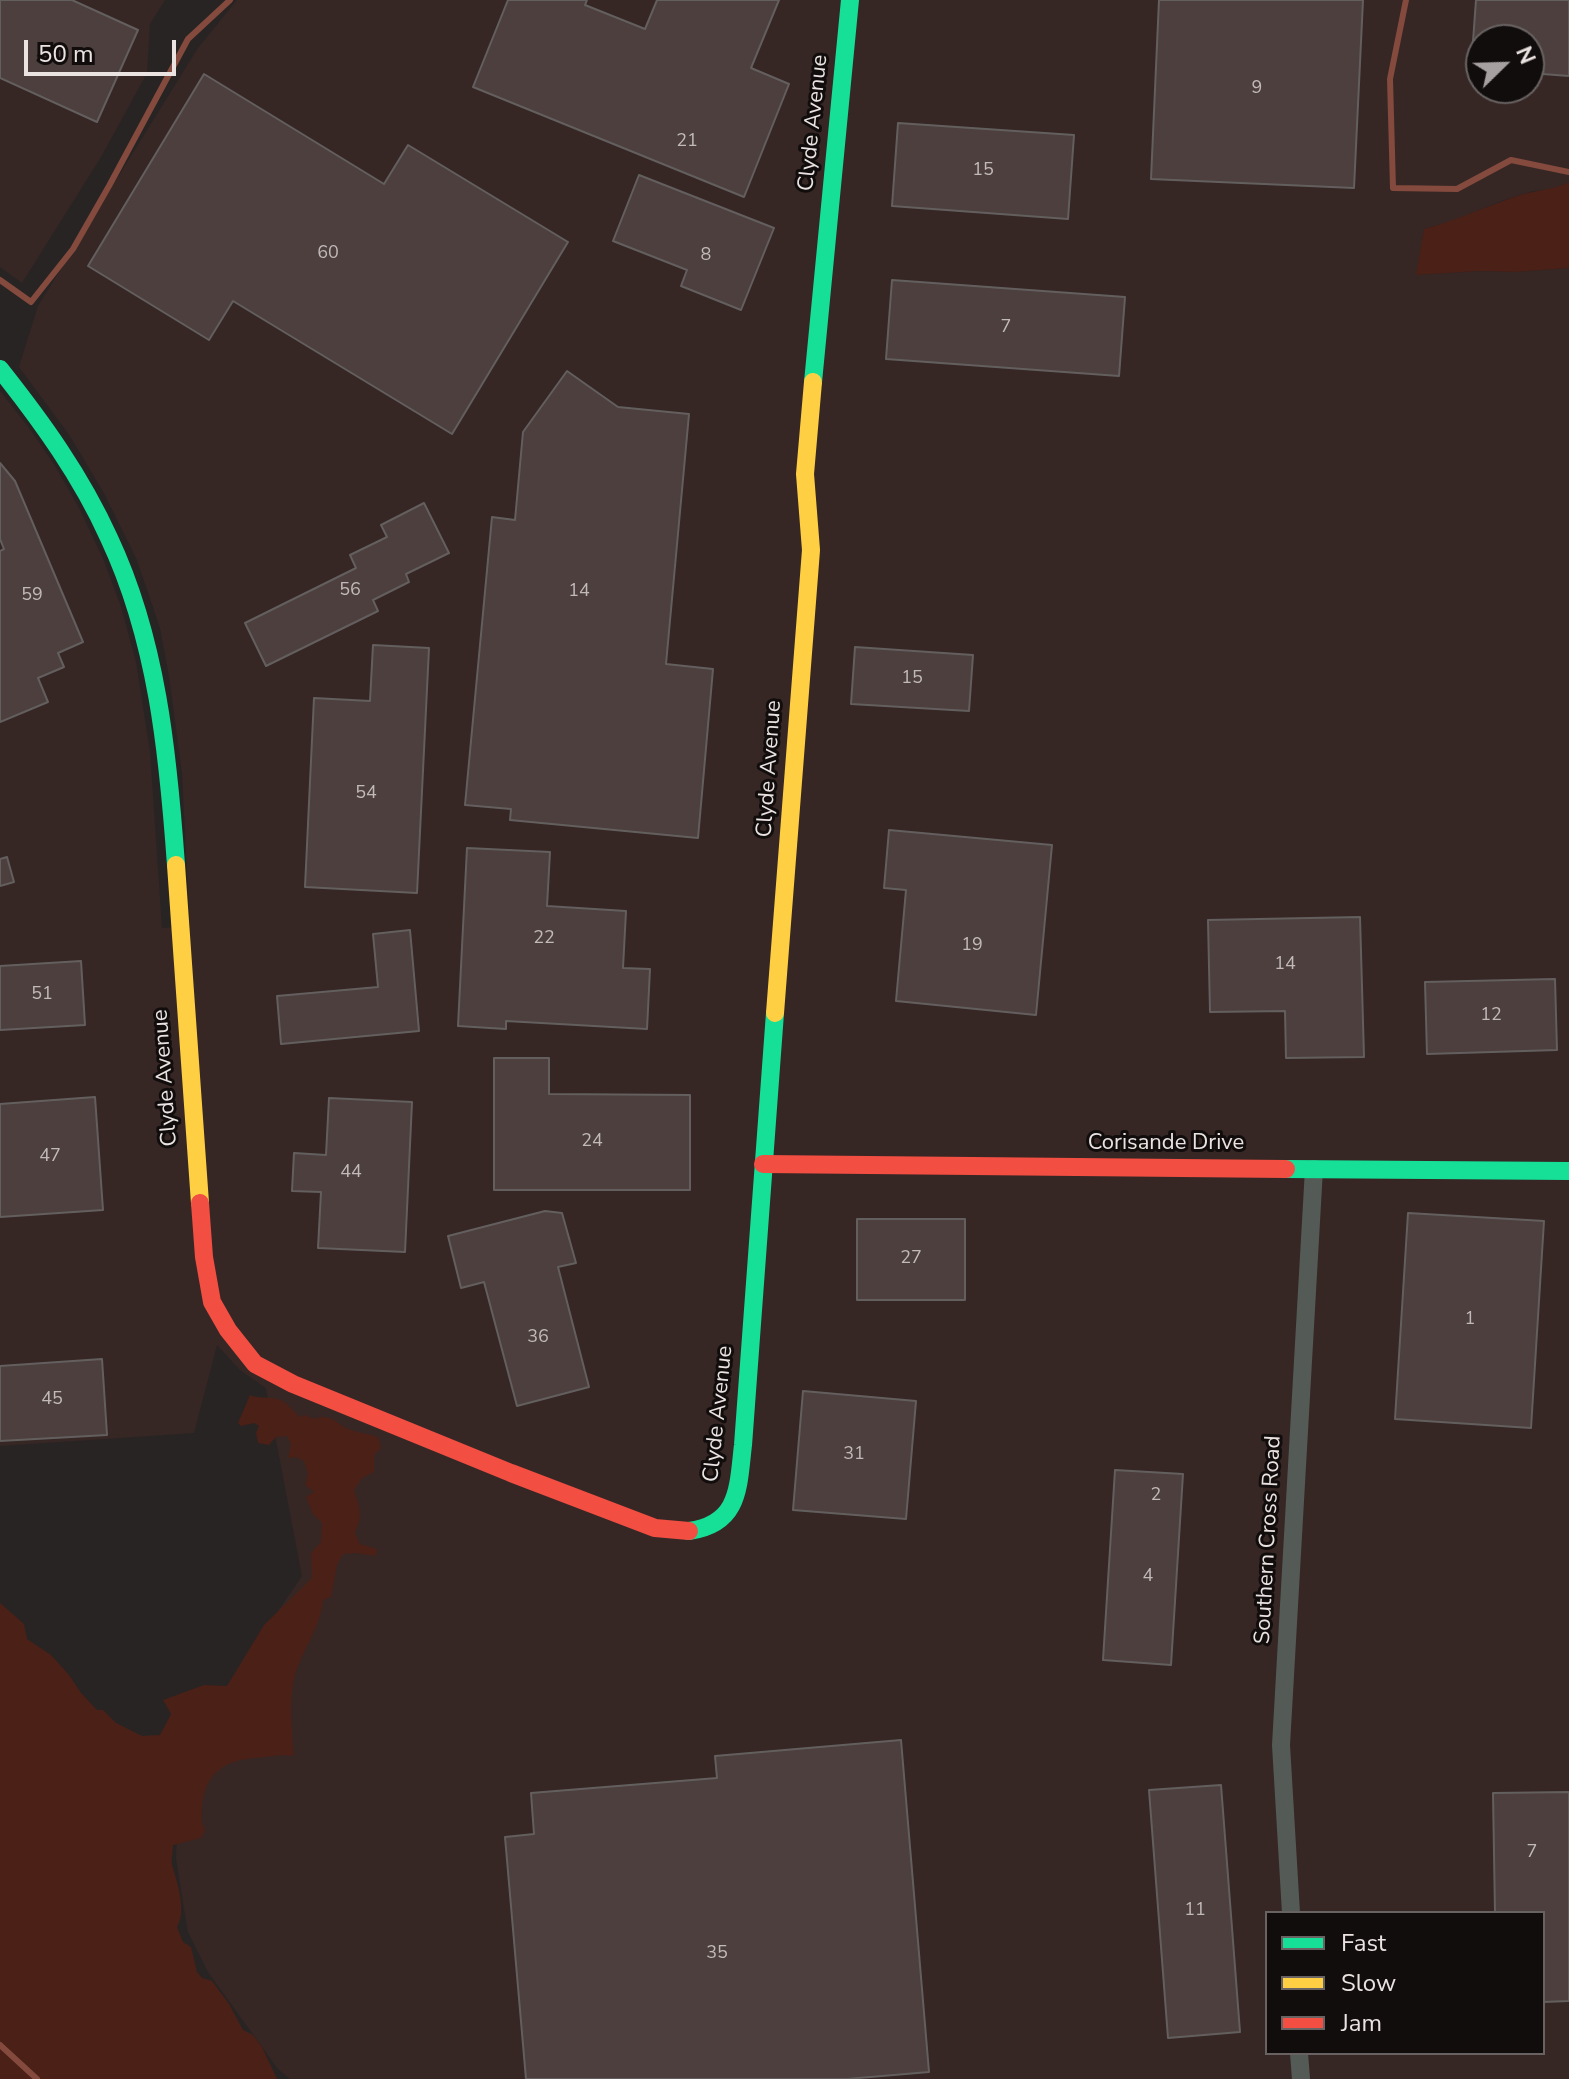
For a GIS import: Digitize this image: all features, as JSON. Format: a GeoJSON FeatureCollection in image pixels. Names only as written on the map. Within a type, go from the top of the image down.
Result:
{"type":"FeatureCollection","features":[{"type":"Feature","properties":{"kind":"street","name":"Clyde Avenue"},"geometry":{"type":"LineString","coordinates":[[0,369],[46,426],[90,498],[127,579],[147,645],[171,799],[204,1257],[212,1302],[223,1323],[255,1364],[293,1384],[609,1512],[655,1528],[704,1529],[719,1522],[732,1505],[738,1486],[745,1430],[811,550],[805,474],[850,0]]}},
{"type":"Feature","properties":{"kind":"street","name":"Corisande Drive"},"geometry":{"type":"LineString","coordinates":[[763,1164],[1569,1171]]}},
{"type":"Feature","properties":{"kind":"street","name":"Southern Cross Road"},"geometry":{"type":"LineString","coordinates":[[1291,1911],[1281,1745],[1314,1169]]}},
{"type":"Feature","properties":{"kind":"street"},"geometry":{"type":"LineString","coordinates":[[1299,2055],[1301,2079]]}},
{"type":"Feature","properties":{"kind":"shaded area"},"geometry":{"type":"Polygon","coordinates":[[[0,0],[165,0],[150,24],[147,73],[101,157],[22,283],[0,267],[0,0]]]}},
{"type":"Feature","properties":{"kind":"shaded area"},"geometry":{"type":"Polygon","coordinates":[[[237,0],[1569,0],[1569,182],[1555,189],[1533,191],[1501,201],[1456,220],[1424,229],[1417,275],[1569,268],[1569,2079],[290,2079],[278,2069],[208,1972],[188,1932],[176,1858],[179,1801],[227,1686],[302,1576],[266,1388],[240,1370],[217,1345],[194,1433],[0,1446],[0,391],[55,466],[80,510],[121,607],[136,662],[150,752],[162,928],[190,927],[182,773],[160,628],[137,560],[105,495],[70,436],[19,367],[38,306],[198,48],[237,0]]]}},
{"type":"Feature","properties":{"kind":"shaded area"},"geometry":{"type":"Polygon","coordinates":[[[1569,182],[1569,268],[1416,275],[1424,229],[1520,195],[1569,182]]]}},
{"type":"Feature","properties":{"kind":"shaded area"},"geometry":{"type":"Polygon","coordinates":[[[250,1395],[280,1400],[300,1417],[330,1418],[351,1430],[378,1437],[381,1448],[374,1455],[374,1472],[362,1478],[354,1490],[360,1512],[355,1533],[360,1544],[377,1549],[376,1556],[343,1554],[337,1565],[331,1597],[323,1600],[295,1675],[291,1705],[294,1756],[245,1759],[218,1770],[204,1795],[202,1824],[205,1830],[201,1838],[173,1845],[172,1865],[181,1904],[177,1927],[183,1942],[191,1947],[197,1972],[202,1978],[212,1981],[243,2030],[253,2035],[262,2047],[277,2079],[0,2079],[0,1603],[24,1624],[27,1639],[51,1655],[97,1710],[103,1710],[116,1723],[142,1736],[160,1735],[171,1714],[163,1700],[204,1685],[227,1686],[264,1625],[312,1578],[311,1553],[321,1542],[322,1523],[313,1514],[306,1497],[314,1492],[305,1485],[308,1474],[304,1461],[296,1457],[288,1458],[291,1444],[287,1436],[276,1437],[269,1445],[258,1443],[256,1433],[259,1426],[254,1423],[241,1426],[238,1423],[250,1395]]]}},
{"type":"Feature","properties":{"kind":"building"},"geometry":{"type":"Polygon","coordinates":[[[0,0],[72,0],[138,30],[97,122],[0,78],[0,0]]]}},
{"type":"Feature","properties":{"kind":"building"},"geometry":{"type":"Polygon","coordinates":[[[508,0],[587,0],[585,5],[645,29],[657,0],[779,0],[751,68],[789,84],[744,197],[473,87],[508,0]]]}},
{"type":"Feature","properties":{"kind":"building"},"geometry":{"type":"Polygon","coordinates":[[[1159,0],[1363,0],[1354,188],[1151,179],[1159,0]]]}},
{"type":"Feature","properties":{"kind":"building"},"geometry":{"type":"Polygon","coordinates":[[[1476,0],[1569,0],[1569,76],[1545,74],[1545,24],[1474,24],[1476,0]]]}},
{"type":"Feature","properties":{"kind":"building"},"geometry":{"type":"Polygon","coordinates":[[[204,74],[384,184],[408,145],[568,242],[452,434],[233,301],[209,340],[88,266],[204,74]]]}},
{"type":"Feature","properties":{"kind":"building"},"geometry":{"type":"Polygon","coordinates":[[[898,123],[1074,135],[1068,219],[892,206],[898,123]]]}},
{"type":"Feature","properties":{"kind":"building"},"geometry":{"type":"Polygon","coordinates":[[[639,175],[774,228],[741,310],[681,286],[687,270],[613,241],[639,175]]]}},
{"type":"Feature","properties":{"kind":"building"},"geometry":{"type":"Polygon","coordinates":[[[892,280],[1125,297],[1119,376],[886,359],[892,280]]]}},
{"type":"Feature","properties":{"kind":"building"},"geometry":{"type":"Polygon","coordinates":[[[567,371],[618,407],[689,414],[666,664],[713,669],[698,838],[510,820],[511,809],[465,805],[492,517],[515,520],[523,432],[567,371]]]}},
{"type":"Feature","properties":{"kind":"building"},"geometry":{"type":"Polygon","coordinates":[[[0,463],[15,481],[83,642],[58,653],[64,667],[38,678],[48,702],[0,722],[0,551],[4,549],[0,539],[0,463]]]}},
{"type":"Feature","properties":{"kind":"building"},"geometry":{"type":"Polygon","coordinates":[[[424,503],[449,553],[406,574],[409,582],[373,600],[378,611],[266,666],[245,623],[356,568],[350,555],[387,537],[381,525],[424,503]]]}},
{"type":"Feature","properties":{"kind":"building"},"geometry":{"type":"Polygon","coordinates":[[[373,645],[429,648],[417,893],[305,887],[314,698],[370,701],[373,645]]]}},
{"type":"Feature","properties":{"kind":"building"},"geometry":{"type":"Polygon","coordinates":[[[855,647],[973,655],[969,711],[851,704],[855,647]]]}},
{"type":"Feature","properties":{"kind":"building"},"geometry":{"type":"Polygon","coordinates":[[[889,830],[1052,845],[1036,1015],[896,1001],[906,890],[884,888],[889,830]]]}},
{"type":"Feature","properties":{"kind":"building"},"geometry":{"type":"Polygon","coordinates":[[[467,848],[550,852],[547,906],[626,911],[623,968],[650,969],[647,1029],[506,1021],[506,1029],[458,1026],[467,848]]]}},
{"type":"Feature","properties":{"kind":"building"},"geometry":{"type":"Polygon","coordinates":[[[7,857],[14,882],[0,886],[0,859],[7,857]]]}},
{"type":"Feature","properties":{"kind":"building"},"geometry":{"type":"Polygon","coordinates":[[[1360,917],[1364,1057],[1286,1058],[1285,1011],[1210,1012],[1208,920],[1360,917]]]}},
{"type":"Feature","properties":{"kind":"building"},"geometry":{"type":"Polygon","coordinates":[[[410,930],[419,1031],[281,1044],[277,996],[378,987],[373,934],[410,930]]]}},
{"type":"Feature","properties":{"kind":"building"},"geometry":{"type":"Polygon","coordinates":[[[81,961],[85,1025],[0,1030],[0,966],[81,961]]]}},
{"type":"Feature","properties":{"kind":"building"},"geometry":{"type":"Polygon","coordinates":[[[1555,979],[1557,1050],[1427,1054],[1425,982],[1555,979]]]}},
{"type":"Feature","properties":{"kind":"building"},"geometry":{"type":"Polygon","coordinates":[[[494,1058],[549,1058],[549,1094],[690,1095],[690,1190],[494,1190],[494,1058]]]}},
{"type":"Feature","properties":{"kind":"building"},"geometry":{"type":"Polygon","coordinates":[[[95,1097],[103,1210],[0,1217],[0,1104],[95,1097]]]}},
{"type":"Feature","properties":{"kind":"building"},"geometry":{"type":"Polygon","coordinates":[[[329,1098],[412,1102],[405,1252],[318,1248],[321,1192],[292,1191],[294,1153],[326,1155],[329,1098]]]}},
{"type":"Feature","properties":{"kind":"building"},"geometry":{"type":"Polygon","coordinates":[[[545,1211],[562,1213],[576,1263],[558,1267],[589,1387],[517,1406],[484,1282],[461,1288],[448,1236],[545,1211]]]}},
{"type":"Feature","properties":{"kind":"building"},"geometry":{"type":"Polygon","coordinates":[[[1408,1213],[1544,1221],[1531,1428],[1395,1419],[1408,1213]]]}},
{"type":"Feature","properties":{"kind":"building"},"geometry":{"type":"Polygon","coordinates":[[[857,1219],[965,1219],[965,1300],[857,1300],[857,1219]]]}},
{"type":"Feature","properties":{"kind":"building"},"geometry":{"type":"Polygon","coordinates":[[[102,1359],[107,1435],[0,1441],[0,1366],[102,1359]]]}},
{"type":"Feature","properties":{"kind":"building"},"geometry":{"type":"Polygon","coordinates":[[[803,1391],[916,1401],[906,1519],[793,1510],[803,1391]]]}},
{"type":"Feature","properties":{"kind":"building"},"geometry":{"type":"Polygon","coordinates":[[[1115,1470],[1183,1474],[1171,1665],[1103,1660],[1115,1470]]]}},
{"type":"Feature","properties":{"kind":"building"},"geometry":{"type":"Polygon","coordinates":[[[901,1740],[929,2072],[847,2079],[526,2079],[505,1837],[534,1834],[531,1793],[717,1778],[715,1756],[901,1740]]]}},
{"type":"Feature","properties":{"kind":"building"},"geometry":{"type":"Polygon","coordinates":[[[1221,1785],[1240,2032],[1168,2038],[1149,1790],[1221,1785]]]}},
{"type":"Feature","properties":{"kind":"building"},"geometry":{"type":"Polygon","coordinates":[[[1569,1792],[1569,2001],[1545,2002],[1545,1911],[1495,1911],[1493,1793],[1569,1792]]]}},
{"type":"Feature","properties":{"kind":"waterway"},"geometry":{"type":"LineString","coordinates":[[0,280],[31,302],[73,249],[188,39],[230,0]]}},
{"type":"Feature","properties":{"kind":"waterway"},"geometry":{"type":"LineString","coordinates":[[1406,0],[1390,79],[1393,188],[1457,189],[1511,160],[1569,172]]}},
{"type":"Feature","properties":{"kind":"waterway"},"geometry":{"type":"LineString","coordinates":[[0,2045],[37,2079]]}},
{"type":"Feature","properties":{"kind":"traffic: fast"},"geometry":{"type":"LineString","coordinates":[[813,382],[850,0]]}},
{"type":"Feature","properties":{"kind":"traffic: fast"},"geometry":{"type":"LineString","coordinates":[[0,369],[46,429],[98,515],[139,616],[158,698],[176,865]]}},
{"type":"Feature","properties":{"kind":"traffic: fast"},"geometry":{"type":"LineString","coordinates":[[689,1531],[706,1527],[727,1512],[740,1475],[775,1013]]}},
{"type":"Feature","properties":{"kind":"traffic: fast"},"geometry":{"type":"LineString","coordinates":[[1286,1169],[1569,1171]]}},
{"type":"Feature","properties":{"kind":"traffic: slow"},"geometry":{"type":"LineString","coordinates":[[775,1013],[811,550],[805,474],[813,382]]}},
{"type":"Feature","properties":{"kind":"traffic: slow"},"geometry":{"type":"LineString","coordinates":[[176,865],[200,1203]]}},
{"type":"Feature","properties":{"kind":"traffic: jam"},"geometry":{"type":"LineString","coordinates":[[763,1164],[1286,1169]]}},
{"type":"Feature","properties":{"kind":"traffic: jam"},"geometry":{"type":"LineString","coordinates":[[200,1203],[204,1257],[212,1302],[228,1330],[255,1364],[293,1384],[511,1473],[655,1528],[689,1531]]}}]}
